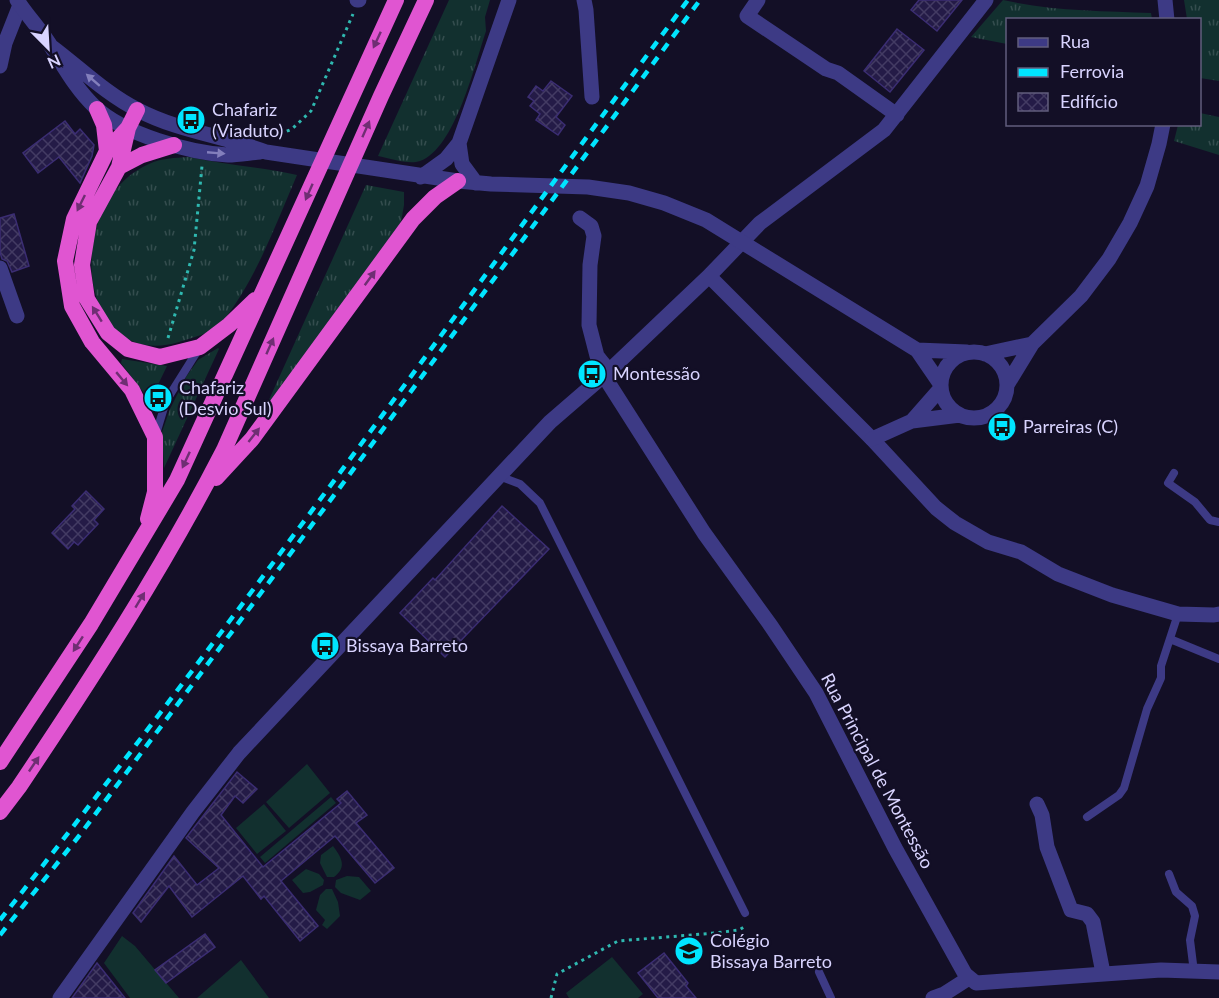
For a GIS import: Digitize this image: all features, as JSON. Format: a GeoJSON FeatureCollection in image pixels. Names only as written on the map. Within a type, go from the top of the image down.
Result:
{"type":"FeatureCollection","features":[{"type":"Feature","properties":{"kind":"highway"},"geometry":{"type":"LineString","coordinates":[[0,762],[91,624],[177,480],[396,0]]}},
{"type":"Feature","properties":{"kind":"highway"},"geometry":{"type":"LineString","coordinates":[[0,812],[38,759],[122,631],[201,494],[224,450],[426,0]]}},
{"type":"Feature","properties":{"kind":"highway"},"geometry":{"type":"LineString","coordinates":[[97,109],[104,125],[108,151]]}},
{"type":"Feature","properties":{"kind":"highway"},"geometry":{"type":"LineString","coordinates":[[137,110],[128,128],[119,167],[89,222],[82,265],[87,299],[108,333],[128,349],[160,357],[200,347],[229,325],[263,293]]}},
{"type":"Feature","properties":{"kind":"highway"},"geometry":{"type":"LineString","coordinates":[[128,128],[108,151],[74,219],[65,261],[72,306],[92,342],[132,390],[155,437],[154,492],[142,541]]}},
{"type":"Feature","properties":{"kind":"highway"},"geometry":{"type":"LineString","coordinates":[[119,167],[141,155],[174,145]]}},
{"type":"Feature","properties":{"kind":"highway"},"geometry":{"type":"LineString","coordinates":[[201,494],[252,439],[413,219],[435,197],[458,181]]}},
{"type":"Feature","properties":{"kind":"street"},"geometry":{"type":"LineString","coordinates":[[421,177],[446,159],[459,143],[509,0]]}},
{"type":"Feature","properties":{"kind":"street"},"geometry":{"type":"LineString","coordinates":[[584,0],[592,97]]}},
{"type":"Feature","properties":{"kind":"street"},"geometry":{"type":"LineString","coordinates":[[758,0],[747,16],[826,69],[838,73],[897,115]]}},
{"type":"Feature","properties":{"kind":"street"},"geometry":{"type":"LineString","coordinates":[[60,998],[193,812],[239,753],[550,422],[607,374],[709,276],[760,223],[884,130],[986,0]]}},
{"type":"Feature","properties":{"kind":"street"},"geometry":{"type":"LineString","coordinates":[[1165,0],[1167,18]]}},
{"type":"Feature","properties":{"kind":"street"},"geometry":{"type":"LineString","coordinates":[[19,2],[52,47],[76,87],[97,109],[128,128],[174,145],[204,152],[230,155],[266,152]]}},
{"type":"Feature","properties":{"kind":"street"},"geometry":{"type":"LineString","coordinates":[[0,66],[19,2]]}},
{"type":"Feature","properties":{"kind":"street"},"geometry":{"type":"LineString","coordinates":[[52,47],[108,92],[137,110],[190,130],[236,141],[266,152],[421,177],[476,183],[588,187],[629,193],[664,203],[706,220],[917,350],[941,387],[947,404],[960,415]]}},
{"type":"Feature","properties":{"kind":"street"},"geometry":{"type":"LineString","coordinates":[[872,439],[912,421],[960,415],[978,417],[988,415],[1002,403],[1007,385],[1032,344],[1081,296],[1109,259],[1130,223],[1147,186],[1163,126]]}},
{"type":"Feature","properties":{"kind":"street"},"geometry":{"type":"LineString","coordinates":[[459,143],[462,164],[476,183]]}},
{"type":"Feature","properties":{"kind":"street"},"geometry":{"type":"LineString","coordinates":[[446,159],[451,172],[458,181]]}},
{"type":"Feature","properties":{"kind":"street","name":"Rua Principal de Montessão"},"geometry":{"type":"LineString","coordinates":[[580,218],[591,226],[594,236],[590,265],[589,325],[597,356],[704,533],[816,693],[900,857],[964,974],[969,978]]}},
{"type":"Feature","properties":{"kind":"street"},"geometry":{"type":"LineString","coordinates":[[0,268],[17,316]]}},
{"type":"Feature","properties":{"kind":"street"},"geometry":{"type":"LineString","coordinates":[[709,276],[872,439],[936,508],[955,524],[988,542],[1021,552],[1058,574],[1112,595],[1178,614],[1219,614]]}},
{"type":"Feature","properties":{"kind":"street"},"geometry":{"type":"LineString","coordinates":[[985,354],[1032,344]]}},
{"type":"Feature","properties":{"kind":"street"},"geometry":{"type":"LineString","coordinates":[[917,350],[985,354],[994,358],[1001,366],[1006,375],[1007,385]]}},
{"type":"Feature","properties":{"kind":"street"},"geometry":{"type":"LineString","coordinates":[[912,421],[941,387],[942,374],[948,364],[967,352]]}},
{"type":"Feature","properties":{"kind":"street"},"geometry":{"type":"LineString","coordinates":[[1037,804],[1042,815],[1047,847],[1071,910],[1087,914],[1093,922],[1103,973]]}},
{"type":"Feature","properties":{"kind":"street"},"geometry":{"type":"LineString","coordinates":[[933,998],[944,994],[969,978],[976,983],[1161,970],[1219,972]]}},
{"type":"Feature","properties":{"kind":"lane"},"geometry":{"type":"LineString","coordinates":[[155,437],[166,401],[200,347]]}},
{"type":"Feature","properties":{"kind":"lane"},"geometry":{"type":"LineString","coordinates":[[1174,473],[1168,483],[1195,502],[1210,520],[1219,522]]}},
{"type":"Feature","properties":{"kind":"lane"},"geometry":{"type":"LineString","coordinates":[[499,476],[520,484],[540,502],[745,914]]}},
{"type":"Feature","properties":{"kind":"lane"},"geometry":{"type":"LineString","coordinates":[[1087,818],[1119,795],[1124,788],[1147,709],[1161,678],[1161,666],[1178,614]]}},
{"type":"Feature","properties":{"kind":"lane"},"geometry":{"type":"LineString","coordinates":[[1170,639],[1219,659]]}},
{"type":"Feature","properties":{"kind":"lane"},"geometry":{"type":"LineString","coordinates":[[1169,874],[1176,892],[1192,906],[1195,916],[1190,940],[1194,972]]}},
{"type":"Feature","properties":{"kind":"lane"},"geometry":{"type":"LineString","coordinates":[[819,972],[831,998]]}},
{"type":"Feature","properties":{"kind":"path"},"geometry":{"type":"LineString","coordinates":[[292,129],[311,111],[358,0]]}},
{"type":"Feature","properties":{"kind":"path"},"geometry":{"type":"LineString","coordinates":[[160,357],[194,250],[204,152]]}},
{"type":"Feature","properties":{"kind":"path"},"geometry":{"type":"LineString","coordinates":[[551,998],[557,974],[618,941],[739,930],[744,927],[740,921],[745,914]]}},
{"type":"Feature","properties":{"kind":"green space"},"geometry":{"type":"Polygon","coordinates":[[[449,0],[490,0],[485,17],[486,31],[462,104],[444,140],[432,153],[420,161],[405,162],[378,156],[449,0]]]}},
{"type":"Feature","properties":{"kind":"green space"},"geometry":{"type":"Polygon","coordinates":[[[1003,0],[1058,8],[1151,13],[1152,18],[1006,18],[1006,44],[971,37],[1003,0]]]}},
{"type":"Feature","properties":{"kind":"green space"},"geometry":{"type":"Polygon","coordinates":[[[1184,0],[1219,0],[1219,81],[1201,78],[1201,18],[1187,18],[1184,0]]]}},
{"type":"Feature","properties":{"kind":"green space"},"geometry":{"type":"Polygon","coordinates":[[[1201,113],[1219,117],[1219,155],[1174,141],[1178,126],[1201,126],[1201,113]]]}},
{"type":"Feature","properties":{"kind":"green space"},"geometry":{"type":"Polygon","coordinates":[[[189,157],[297,175],[261,259],[244,291],[224,320],[201,335],[179,342],[145,345],[118,333],[101,309],[92,279],[93,245],[102,212],[121,184],[154,162],[189,157]]]}},
{"type":"Feature","properties":{"kind":"green space"},"geometry":{"type":"Polygon","coordinates":[[[366,185],[404,192],[401,222],[271,403],[268,402],[366,185]]]}},
{"type":"Feature","properties":{"kind":"green space"},"geometry":{"type":"Polygon","coordinates":[[[218,348],[164,468],[162,432],[170,409],[186,377],[198,360],[218,348]]]}},
{"type":"Feature","properties":{"kind":"green space"},"geometry":{"type":"Polygon","coordinates":[[[122,359],[167,366],[150,401],[121,363],[122,359]]]}},
{"type":"Feature","properties":{"kind":"green space"},"geometry":{"type":"Polygon","coordinates":[[[307,764],[330,793],[289,828],[266,802],[307,764]]]}},
{"type":"Feature","properties":{"kind":"green space"},"geometry":{"type":"Polygon","coordinates":[[[331,797],[336,803],[265,863],[260,857],[331,797]]]}},
{"type":"Feature","properties":{"kind":"green space"},"geometry":{"type":"Polygon","coordinates":[[[264,804],[286,831],[257,854],[236,828],[264,804]]]}},
{"type":"Feature","properties":{"kind":"green space"},"geometry":{"type":"Polygon","coordinates":[[[333,846],[341,858],[342,866],[334,877],[327,877],[320,863],[321,855],[333,846]]]}},
{"type":"Feature","properties":{"kind":"green space"},"geometry":{"type":"Polygon","coordinates":[[[306,869],[319,874],[324,880],[323,885],[303,893],[292,880],[306,869]]]}},
{"type":"Feature","properties":{"kind":"green space"},"geometry":{"type":"Polygon","coordinates":[[[347,876],[359,877],[371,891],[360,900],[341,893],[335,887],[336,880],[347,876]]]}},
{"type":"Feature","properties":{"kind":"green space"},"geometry":{"type":"Polygon","coordinates":[[[326,889],[332,889],[338,902],[340,916],[327,929],[322,925],[325,920],[316,910],[320,895],[326,889]]]}},
{"type":"Feature","properties":{"kind":"green space"},"geometry":{"type":"Polygon","coordinates":[[[122,936],[135,946],[179,998],[130,998],[104,963],[122,936]]]}},
{"type":"Feature","properties":{"kind":"green space"},"geometry":{"type":"Polygon","coordinates":[[[612,957],[643,994],[638,998],[569,998],[566,993],[612,957]]]}},
{"type":"Feature","properties":{"kind":"green space"},"geometry":{"type":"Polygon","coordinates":[[[241,960],[269,998],[197,998],[241,960]]]}},
{"type":"Feature","properties":{"kind":"building"},"geometry":{"type":"Polygon","coordinates":[[[919,0],[962,0],[937,31],[911,10],[919,0]]]}},
{"type":"Feature","properties":{"kind":"building"},"geometry":{"type":"Polygon","coordinates":[[[897,29],[924,50],[890,92],[864,71],[897,29]]]}},
{"type":"Feature","properties":{"kind":"building"},"geometry":{"type":"Polygon","coordinates":[[[551,81],[572,96],[556,117],[565,125],[558,135],[536,120],[540,114],[530,106],[534,101],[528,97],[536,86],[543,91],[551,81]]]}},
{"type":"Feature","properties":{"kind":"building"},"geometry":{"type":"Polygon","coordinates":[[[65,121],[75,134],[80,129],[94,145],[92,156],[80,183],[59,157],[38,173],[23,153],[65,121]]]}},
{"type":"Feature","properties":{"kind":"building"},"geometry":{"type":"Polygon","coordinates":[[[14,214],[29,266],[12,272],[7,261],[2,259],[0,252],[0,218],[14,214]]]}},
{"type":"Feature","properties":{"kind":"building"},"geometry":{"type":"Polygon","coordinates":[[[86,491],[104,509],[94,520],[98,524],[78,545],[74,542],[68,549],[52,533],[75,509],[72,506],[86,491]]]}},
{"type":"Feature","properties":{"kind":"building"},"geometry":{"type":"Polygon","coordinates":[[[502,506],[549,549],[445,657],[400,613],[433,578],[435,580],[502,506]]]}},
{"type":"Feature","properties":{"kind":"building"},"geometry":{"type":"Polygon","coordinates":[[[237,772],[257,789],[243,803],[235,796],[221,815],[263,867],[341,803],[337,799],[347,791],[367,815],[356,823],[394,868],[375,883],[335,836],[281,881],[318,926],[300,941],[264,896],[261,899],[243,876],[192,917],[169,886],[141,922],[133,913],[174,856],[197,885],[219,868],[186,838],[237,772]]]}},
{"type":"Feature","properties":{"kind":"building"},"geometry":{"type":"Polygon","coordinates":[[[205,934],[215,947],[166,983],[155,970],[205,934]]]}},
{"type":"Feature","properties":{"kind":"building"},"geometry":{"type":"Polygon","coordinates":[[[664,953],[688,983],[686,986],[696,998],[658,998],[638,973],[664,953]]]}},
{"type":"Feature","properties":{"kind":"building"},"geometry":{"type":"Polygon","coordinates":[[[97,963],[125,998],[72,998],[97,963]]]}},
{"type":"Feature","properties":{"kind":"railway"},"geometry":{"type":"LineString","coordinates":[[0,920],[262,578],[688,0]]}},
{"type":"Feature","properties":{"kind":"railway"},"geometry":{"type":"LineString","coordinates":[[0,935],[79,836],[700,0]]}},
{"type":"Feature","properties":{"kind":"place","name":"Chafariz (Viaduto)"},"geometry":{"type":"Point","coordinates":[191,120]}},
{"type":"Feature","properties":{"kind":"place","name":"Montessão"},"geometry":{"type":"Point","coordinates":[592,374]}},
{"type":"Feature","properties":{"kind":"place","name":"Chafariz (Desvio Sul)"},"geometry":{"type":"Point","coordinates":[158,398]}},
{"type":"Feature","properties":{"kind":"place","name":"Parreiras (C)"},"geometry":{"type":"Point","coordinates":[1002,427]}},
{"type":"Feature","properties":{"kind":"place","name":"Bissaya Barreto"},"geometry":{"type":"Point","coordinates":[325,646]}},
{"type":"Feature","properties":{"kind":"place","name":"Colégio Bissaya Barreto"},"geometry":{"type":"Point","coordinates":[689,951]}}]}
